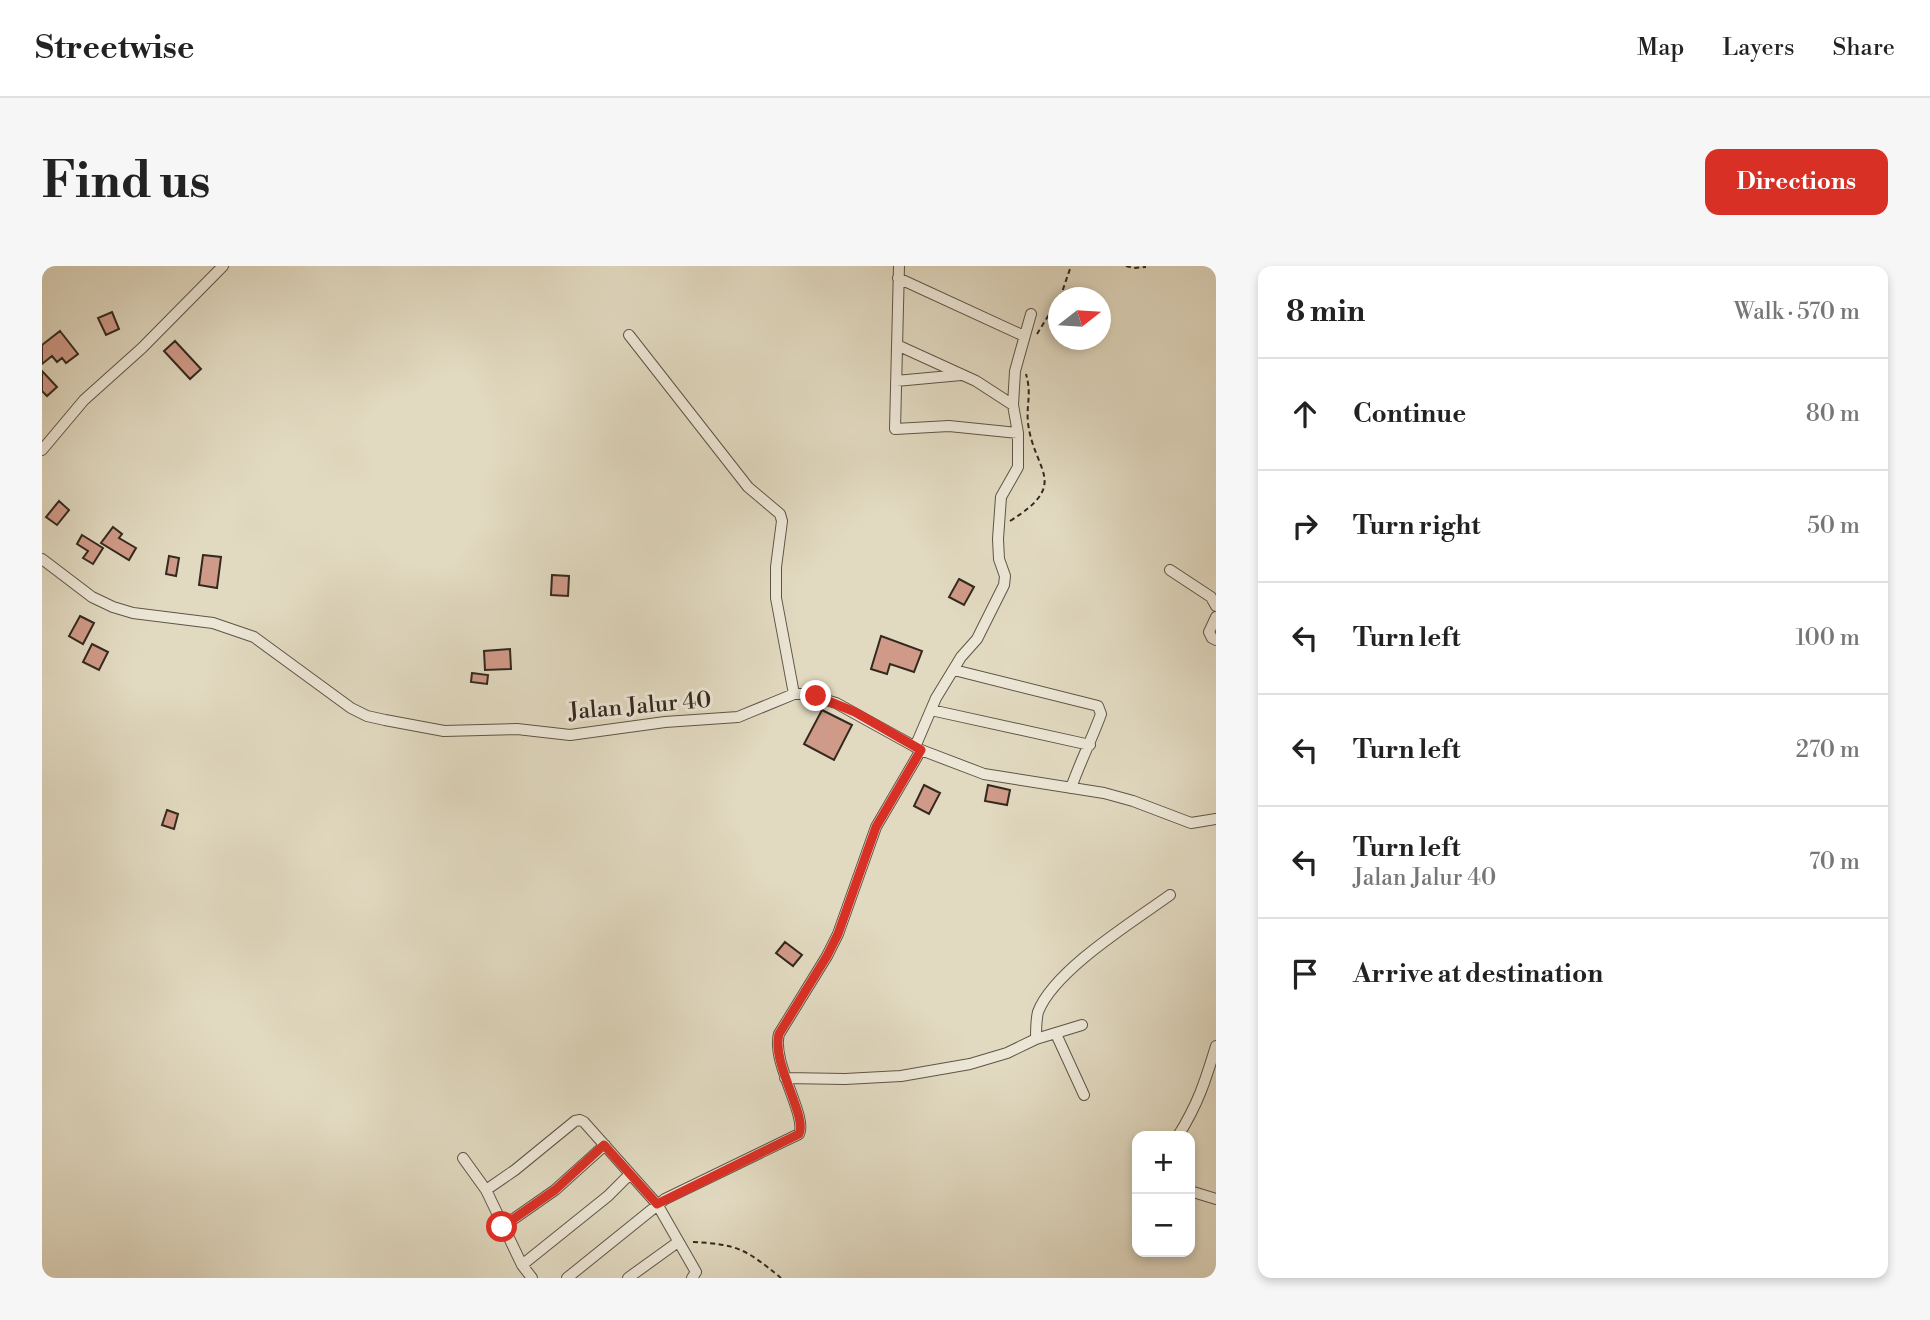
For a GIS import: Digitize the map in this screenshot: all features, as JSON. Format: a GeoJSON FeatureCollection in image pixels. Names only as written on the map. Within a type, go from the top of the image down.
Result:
{"type":"FeatureCollection","features":[{"type":"Feature","properties":{"kind":"street"},"geometry":{"type":"LineString","coordinates":[[42,450],[84,400],[142,348],[223,266]]}},
{"type":"Feature","properties":{"kind":"street"},"geometry":{"type":"LineString","coordinates":[[899,266],[895,429],[948,426],[1018,433]]}},
{"type":"Feature","properties":{"kind":"street"},"geometry":{"type":"LineString","coordinates":[[898,278],[1024,336]]}},
{"type":"Feature","properties":{"kind":"street"},"geometry":{"type":"LineString","coordinates":[[567,1278],[657,1204],[799,1134],[802,1129],[776,1041],[838,934],[876,827],[918,748],[931,710],[961,657],[977,639],[1004,585],[1005,576],[999,559],[998,539],[1001,497],[1018,467],[1018,433],[1013,405],[1015,371],[1031,314]]}},
{"type":"Feature","properties":{"kind":"street"},"geometry":{"type":"LineString","coordinates":[[629,335],[748,486],[780,514],[782,521],[776,567],[776,597],[794,694],[816,696],[836,703],[918,748],[984,774],[1104,793],[1191,823],[1216,819]]}},
{"type":"Feature","properties":{"kind":"street"},"geometry":{"type":"LineString","coordinates":[[897,345],[962,374],[1013,405]]}},
{"type":"Feature","properties":{"kind":"street"},"geometry":{"type":"LineString","coordinates":[[896,381],[962,374]]}},
{"type":"Feature","properties":{"kind":"street","name":"Jalan Jalur 40"},"geometry":{"type":"LineString","coordinates":[[42,559],[92,597],[113,607],[133,613],[213,623],[254,637],[351,708],[367,716],[444,731],[517,729],[570,734],[665,722],[738,717],[794,694]]}},
{"type":"Feature","properties":{"kind":"street"},"geometry":{"type":"LineString","coordinates":[[1170,570],[1211,597],[1216,606]]}},
{"type":"Feature","properties":{"kind":"street"},"geometry":{"type":"LineString","coordinates":[[1216,617],[1209,632],[1216,640]]}},
{"type":"Feature","properties":{"kind":"street"},"geometry":{"type":"LineString","coordinates":[[954,670],[1098,706],[1101,713],[1071,788]]}},
{"type":"Feature","properties":{"kind":"street"},"geometry":{"type":"LineString","coordinates":[[931,710],[1090,745]]}},
{"type":"Feature","properties":{"kind":"street"},"geometry":{"type":"LineString","coordinates":[[1036,1039],[1038,1013],[1047,997],[1081,959],[1170,895]]}},
{"type":"Feature","properties":{"kind":"street"},"geometry":{"type":"LineString","coordinates":[[785,1078],[901,1076],[970,1064],[1082,1025]]}},
{"type":"Feature","properties":{"kind":"street"},"geometry":{"type":"LineString","coordinates":[[1056,1034],[1084,1095]]}},
{"type":"Feature","properties":{"kind":"street"},"geometry":{"type":"LineString","coordinates":[[1181,1131],[1205,1087],[1216,1046]]}},
{"type":"Feature","properties":{"kind":"street"},"geometry":{"type":"LineString","coordinates":[[486,1191],[575,1121],[580,1120],[657,1204],[696,1272],[692,1278]]}},
{"type":"Feature","properties":{"kind":"street"},"geometry":{"type":"LineString","coordinates":[[502,1227],[555,1190],[604,1145]]}},
{"type":"Feature","properties":{"kind":"street"},"geometry":{"type":"LineString","coordinates":[[463,1158],[486,1191],[522,1265],[532,1278]]}},
{"type":"Feature","properties":{"kind":"street"},"geometry":{"type":"LineString","coordinates":[[522,1265],[608,1196],[630,1174]]}},
{"type":"Feature","properties":{"kind":"street"},"geometry":{"type":"LineString","coordinates":[[1195,1193],[1216,1199]]}},
{"type":"Feature","properties":{"kind":"street"},"geometry":{"type":"LineString","coordinates":[[628,1278],[678,1242]]}},
{"type":"Feature","properties":{"kind":"path"},"geometry":{"type":"LineString","coordinates":[[1063,287],[1071,266]]}},
{"type":"Feature","properties":{"kind":"path"},"geometry":{"type":"LineString","coordinates":[[1126,266],[1146,267]]}},
{"type":"Feature","properties":{"kind":"path"},"geometry":{"type":"LineString","coordinates":[[1036,335],[1048,316]]}},
{"type":"Feature","properties":{"kind":"path"},"geometry":{"type":"LineString","coordinates":[[1009,521],[1030,509],[1045,483],[1045,473],[1028,421],[1030,395],[1025,372]]}},
{"type":"Feature","properties":{"kind":"path"},"geometry":{"type":"LineString","coordinates":[[678,1242],[720,1245],[747,1251],[781,1278]]}},
{"type":"Feature","properties":{"kind":"building"},"geometry":{"type":"Polygon","coordinates":[[[112,312],[119,329],[106,335],[98,318],[112,312]]]}},
{"type":"Feature","properties":{"kind":"building"},"geometry":{"type":"Polygon","coordinates":[[[60,331],[78,354],[66,363],[62,358],[57,362],[52,356],[42,364],[42,345],[60,331]]]}},
{"type":"Feature","properties":{"kind":"building"},"geometry":{"type":"Polygon","coordinates":[[[175,341],[201,369],[190,379],[164,351],[175,341]]]}},
{"type":"Feature","properties":{"kind":"building"},"geometry":{"type":"Polygon","coordinates":[[[42,371],[57,387],[47,396],[42,391],[42,371]]]}},
{"type":"Feature","properties":{"kind":"building"},"geometry":{"type":"Polygon","coordinates":[[[59,501],[69,510],[57,525],[46,517],[59,501]]]}},
{"type":"Feature","properties":{"kind":"building"},"geometry":{"type":"Polygon","coordinates":[[[113,527],[122,534],[119,538],[136,548],[129,560],[101,543],[113,527]]]}},
{"type":"Feature","properties":{"kind":"building"},"geometry":{"type":"Polygon","coordinates":[[[82,535],[103,548],[93,564],[83,558],[88,551],[77,544],[82,535]]]}},
{"type":"Feature","properties":{"kind":"building"},"geometry":{"type":"Polygon","coordinates":[[[203,555],[221,557],[217,588],[199,585],[203,555]]]}},
{"type":"Feature","properties":{"kind":"building"},"geometry":{"type":"Polygon","coordinates":[[[169,556],[179,558],[176,576],[166,574],[169,556]]]}},
{"type":"Feature","properties":{"kind":"building"},"geometry":{"type":"Polygon","coordinates":[[[552,575],[569,576],[568,596],[551,595],[552,575]]]}},
{"type":"Feature","properties":{"kind":"building"},"geometry":{"type":"Polygon","coordinates":[[[959,579],[974,587],[964,605],[949,597],[959,579]]]}},
{"type":"Feature","properties":{"kind":"building"},"geometry":{"type":"Polygon","coordinates":[[[80,616],[94,623],[83,644],[69,636],[80,616]]]}},
{"type":"Feature","properties":{"kind":"building"},"geometry":{"type":"Polygon","coordinates":[[[881,636],[922,651],[914,672],[890,664],[887,674],[871,669],[881,636]]]}},
{"type":"Feature","properties":{"kind":"building"},"geometry":{"type":"Polygon","coordinates":[[[92,644],[108,652],[99,670],[83,662],[92,644]]]}},
{"type":"Feature","properties":{"kind":"building"},"geometry":{"type":"Polygon","coordinates":[[[510,649],[511,669],[485,670],[484,651],[510,649]]]}},
{"type":"Feature","properties":{"kind":"building"},"geometry":{"type":"Polygon","coordinates":[[[472,673],[488,675],[487,684],[471,682],[472,673]]]}},
{"type":"Feature","properties":{"kind":"building"},"geometry":{"type":"Polygon","coordinates":[[[822,710],[852,725],[834,760],[804,744],[822,710]]]}},
{"type":"Feature","properties":{"kind":"building"},"geometry":{"type":"Polygon","coordinates":[[[924,785],[940,793],[929,814],[914,806],[924,785]]]}},
{"type":"Feature","properties":{"kind":"building"},"geometry":{"type":"Polygon","coordinates":[[[988,785],[1010,790],[1007,805],[985,801],[988,785]]]}},
{"type":"Feature","properties":{"kind":"building"},"geometry":{"type":"Polygon","coordinates":[[[167,810],[178,814],[174,829],[162,825],[167,810]]]}},
{"type":"Feature","properties":{"kind":"building"},"geometry":{"type":"Polygon","coordinates":[[[785,942],[802,955],[793,966],[776,953],[785,942]]]}},
{"type":"Feature","properties":{"kind":"route"},"geometry":{"type":"LineString","coordinates":[[502,1227],[578,1172],[604,1145],[657,1204],[792,1139],[802,1129],[776,1041],[838,934],[876,827],[921,750],[855,712],[816,696]]}}]}
